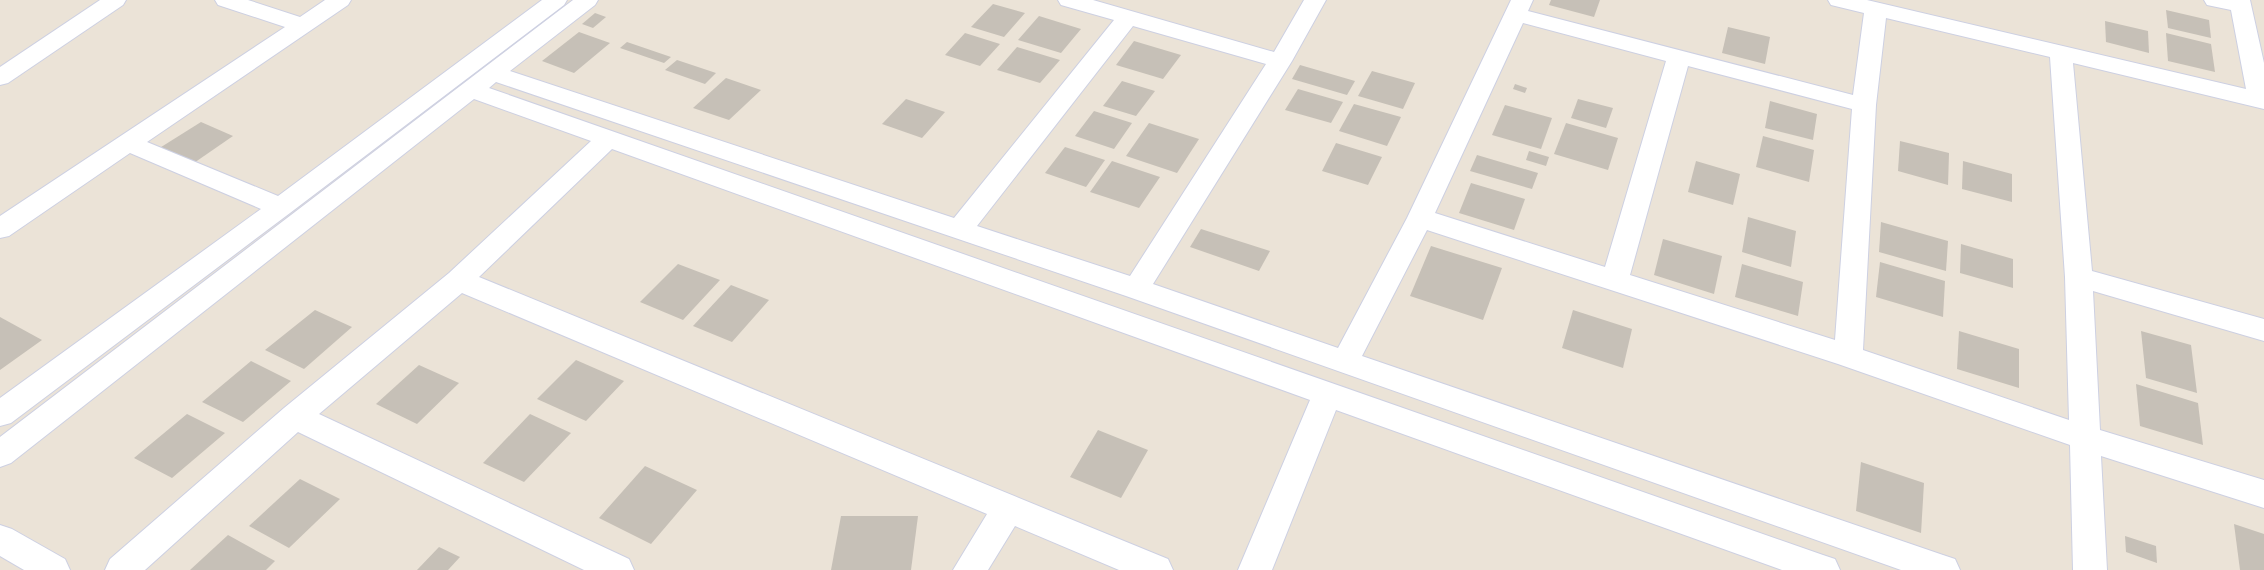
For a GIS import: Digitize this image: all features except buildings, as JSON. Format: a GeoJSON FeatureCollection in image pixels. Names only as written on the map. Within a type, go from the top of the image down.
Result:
{"type":"FeatureCollection","features":[{"type":"Feature","properties":{"kind":"street"},"geometry":{"type":"LineString","coordinates":[[0,78],[115,0]]}},
{"type":"Feature","properties":{"kind":"street"},"geometry":{"type":"LineString","coordinates":[[226,0],[303,25]]}},
{"type":"Feature","properties":{"kind":"street"},"geometry":{"type":"LineString","coordinates":[[0,229],[340,0]]}},
{"type":"Feature","properties":{"kind":"street"},"geometry":{"type":"LineString","coordinates":[[0,414],[281,207],[556,0]]}},
{"type":"Feature","properties":{"kind":"street"},"geometry":{"type":"LineString","coordinates":[[0,454],[587,0]]}},
{"type":"Feature","properties":{"kind":"street"},"geometry":{"type":"LineString","coordinates":[[1069,0],[1280,61]]}},
{"type":"Feature","properties":{"kind":"street"},"geometry":{"type":"LineString","coordinates":[[1136,289],[1280,61],[1315,0]]}},
{"type":"Feature","properties":{"kind":"street"},"geometry":{"type":"LineString","coordinates":[[1839,0],[2262,100],[2240,3],[2215,0]]}},
{"type":"Feature","properties":{"kind":"street"},"geometry":{"type":"LineString","coordinates":[[1344,363],[1420,218],[1519,7],[1679,56],[1864,104]]}},
{"type":"Feature","properties":{"kind":"street"},"geometry":{"type":"LineString","coordinates":[[1848,356],[1864,104],[1876,9]]}},
{"type":"Feature","properties":{"kind":"street"},"geometry":{"type":"LineString","coordinates":[[959,230],[1128,17]]}},
{"type":"Feature","properties":{"kind":"street"},"geometry":{"type":"LineString","coordinates":[[2061,53],[2079,277],[2090,570]]}},
{"type":"Feature","properties":{"kind":"street"},"geometry":{"type":"LineString","coordinates":[[1615,281],[1679,56]]}},
{"type":"Feature","properties":{"kind":"street"},"geometry":{"type":"LineString","coordinates":[[493,73],[1136,289],[1943,570]]}},
{"type":"Feature","properties":{"kind":"street"},"geometry":{"type":"LineString","coordinates":[[471,90],[1823,570]]}},
{"type":"Feature","properties":{"kind":"street"},"geometry":{"type":"LineString","coordinates":[[122,570],[295,417],[459,280],[608,139]]}},
{"type":"Feature","properties":{"kind":"street"},"geometry":{"type":"LineString","coordinates":[[128,143],[281,207]]}},
{"type":"Feature","properties":{"kind":"street"},"geometry":{"type":"LineString","coordinates":[[1420,218],[1848,356],[2085,438],[2264,494]]}},
{"type":"Feature","properties":{"kind":"street"},"geometry":{"type":"LineString","coordinates":[[2079,277],[2264,330]]}},
{"type":"Feature","properties":{"kind":"street"},"geometry":{"type":"LineString","coordinates":[[459,280],[1156,570]]}},
{"type":"Feature","properties":{"kind":"street"},"geometry":{"type":"LineString","coordinates":[[1255,570],[1328,393]]}},
{"type":"Feature","properties":{"kind":"street"},"geometry":{"type":"LineString","coordinates":[[295,417],[618,570]]}},
{"type":"Feature","properties":{"kind":"street"},"geometry":{"type":"LineString","coordinates":[[970,570],[1008,508]]}},
{"type":"Feature","properties":{"kind":"street"},"geometry":{"type":"LineString","coordinates":[[0,539],[53,570]]}}]}
